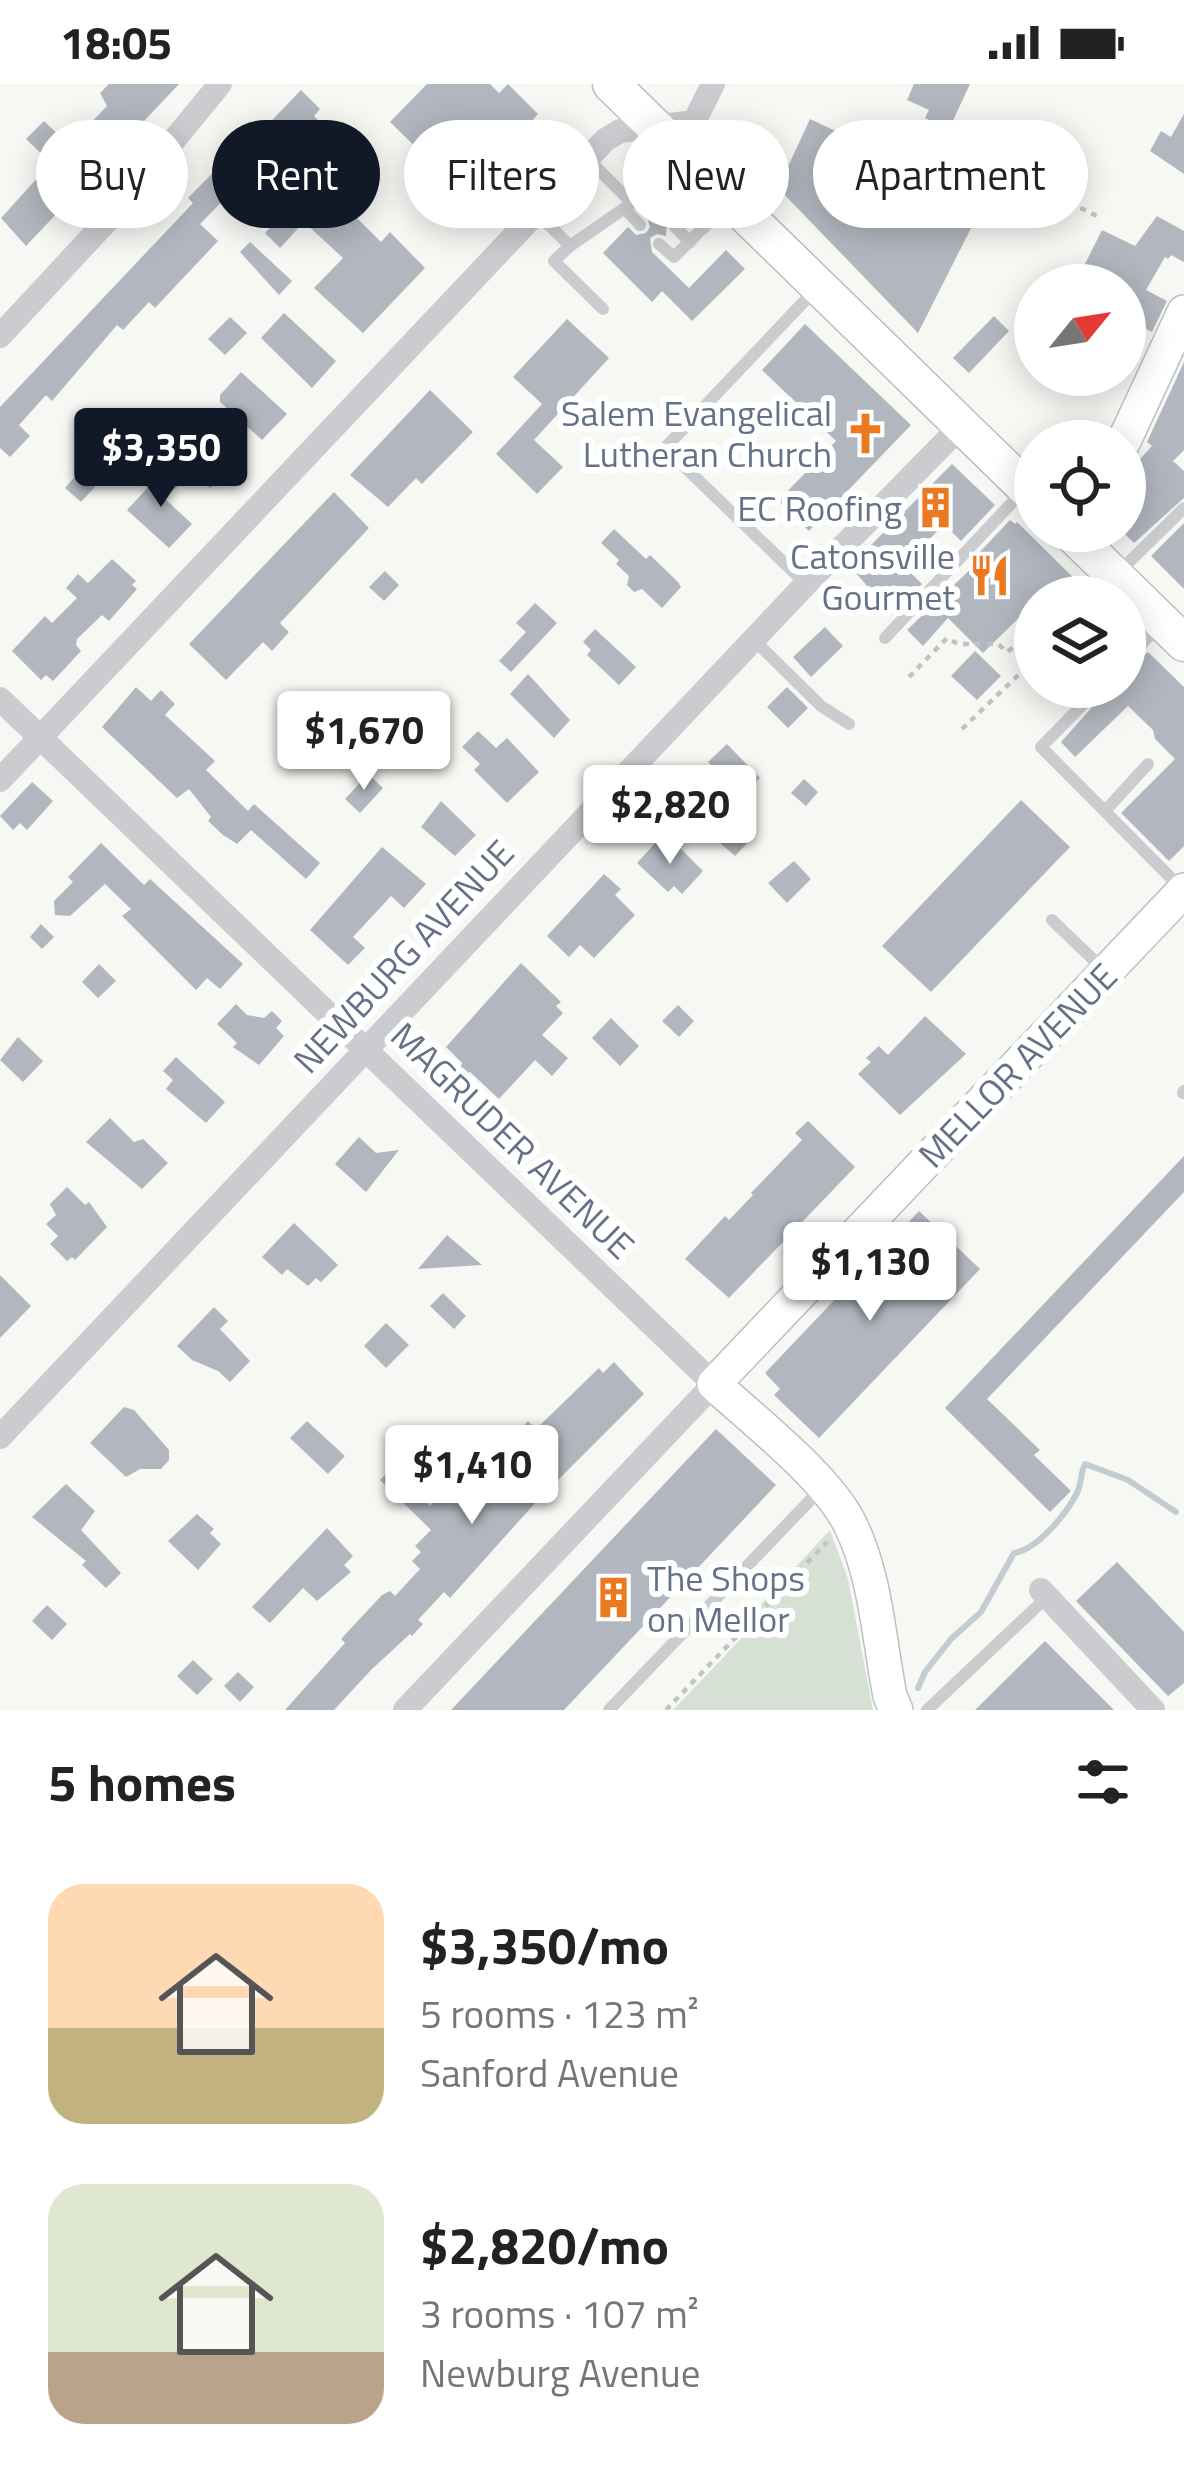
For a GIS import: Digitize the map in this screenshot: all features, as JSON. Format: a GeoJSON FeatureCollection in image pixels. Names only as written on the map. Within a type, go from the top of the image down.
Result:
{"type":"FeatureCollection","features":[{"type":"Feature","properties":{"kind":"main road"},"geometry":{"type":"LineString","coordinates":[[611,84],[649,120]]}},
{"type":"Feature","properties":{"kind":"main road"},"geometry":{"type":"LineString","coordinates":[[760,228],[1014,476]]}},
{"type":"Feature","properties":{"kind":"main road"},"geometry":{"type":"LineString","coordinates":[[1146,613],[1173,633]]}},
{"type":"Feature","properties":{"kind":"street"},"geometry":{"type":"LineString","coordinates":[[0,336],[115,212],[220,84]]}},
{"type":"Feature","properties":{"kind":"street"},"geometry":{"type":"LineString","coordinates":[[695,120],[713,84]]}},
{"type":"Feature","properties":{"kind":"street"},"geometry":{"type":"LineString","coordinates":[[599,149],[623,132]]}},
{"type":"Feature","properties":{"kind":"street"},"geometry":{"type":"LineString","coordinates":[[0,780],[523,228]]}},
{"type":"Feature","properties":{"kind":"street"},"geometry":{"type":"LineString","coordinates":[[1134,420],[1184,312]]}},
{"type":"Feature","properties":{"kind":"street","name":"NEWBURG AVENUE"},"geometry":{"type":"LineString","coordinates":[[0,1437],[963,424]]}},
{"type":"Feature","properties":{"kind":"street","name":"MAGRUDER AVENUE"},"geometry":{"type":"LineString","coordinates":[[0,699],[714,1384]]}},
{"type":"Feature","properties":{"kind":"street","name":"MELLOR AVENUE"},"geometry":{"type":"LineString","coordinates":[[405,1710],[1184,891]]}},
{"type":"Feature","properties":{"kind":"street"},"geometry":{"type":"LineString","coordinates":[[714,1384],[823,1487],[851,1526],[862,1554],[896,1710]]}},
{"type":"Feature","properties":{"kind":"street"},"geometry":{"type":"LineString","coordinates":[[1044,1593],[1153,1710]]}},
{"type":"Feature","properties":{"kind":"lane"},"geometry":{"type":"LineString","coordinates":[[599,170],[623,193]]}},
{"type":"Feature","properties":{"kind":"lane"},"geometry":{"type":"LineString","coordinates":[[603,309],[554,261],[623,208]]}},
{"type":"Feature","properties":{"kind":"lane"},"geometry":{"type":"LineString","coordinates":[[552,228],[570,246]]}},
{"type":"Feature","properties":{"kind":"lane"},"geometry":{"type":"LineString","coordinates":[[676,228],[690,242]]}},
{"type":"Feature","properties":{"kind":"lane"},"geometry":{"type":"LineString","coordinates":[[659,244],[674,257],[704,228]]}},
{"type":"Feature","properties":{"kind":"lane"},"geometry":{"type":"LineString","coordinates":[[806,584],[665,448],[819,285]]}},
{"type":"Feature","properties":{"kind":"lane"},"geometry":{"type":"LineString","coordinates":[[885,638],[1014,508]]}},
{"type":"Feature","properties":{"kind":"lane"},"geometry":{"type":"LineString","coordinates":[[1105,576],[1184,508]]}},
{"type":"Feature","properties":{"kind":"lane"},"geometry":{"type":"LineString","coordinates":[[1146,649],[1173,633]]}},
{"type":"Feature","properties":{"kind":"lane"},"geometry":{"type":"LineString","coordinates":[[754,639],[821,706],[850,724]]}},
{"type":"Feature","properties":{"kind":"lane"},"geometry":{"type":"LineString","coordinates":[[1079,708],[1041,747],[1184,891]]}},
{"type":"Feature","properties":{"kind":"lane"},"geometry":{"type":"LineString","coordinates":[[1105,811],[1148,764]]}},
{"type":"Feature","properties":{"kind":"lane"},"geometry":{"type":"LineString","coordinates":[[1052,920],[1105,971]]}},
{"type":"Feature","properties":{"kind":"lane"},"geometry":{"type":"LineString","coordinates":[[609,1710],[823,1487]]}},
{"type":"Feature","properties":{"kind":"lane"},"geometry":{"type":"LineString","coordinates":[[927,1710],[1044,1593]]}},
{"type":"Feature","properties":{"kind":"path"},"geometry":{"type":"LineString","coordinates":[[1088,212],[1100,218]]}},
{"type":"Feature","properties":{"kind":"path"},"geometry":{"type":"LineString","coordinates":[[910,677],[947,638],[958,644],[998,644],[1007,652],[1014,645]]}},
{"type":"Feature","properties":{"kind":"path"},"geometry":{"type":"LineString","coordinates":[[962,729],[1014,680]]}},
{"type":"Feature","properties":{"kind":"path"},"geometry":{"type":"LineString","coordinates":[[666,1710],[835,1533]]}},
{"type":"Feature","properties":{"kind":"shaded area"},"geometry":{"type":"Polygon","coordinates":[[[830,1530],[848,1579],[873,1710],[673,1710],[756,1623],[750,1616],[830,1530]]]}},
{"type":"Feature","properties":{"kind":"building"},"geometry":{"type":"Polygon","coordinates":[[[109,84],[179,84],[145,120],[94,120],[107,106],[100,93],[109,84]]]}},
{"type":"Feature","properties":{"kind":"building"},"geometry":{"type":"Polygon","coordinates":[[[427,84],[490,84],[499,93],[508,84],[538,114],[533,120],[404,120],[404,136],[390,122],[427,84]]]}},
{"type":"Feature","properties":{"kind":"building"},"geometry":{"type":"Polygon","coordinates":[[[914,84],[970,84],[953,120],[929,120],[925,118],[929,110],[907,100],[914,84]]]}},
{"type":"Feature","properties":{"kind":"building"},"geometry":{"type":"Polygon","coordinates":[[[301,90],[320,109],[314,116],[318,120],[272,120],[301,90]]]}},
{"type":"Feature","properties":{"kind":"building"},"geometry":{"type":"Polygon","coordinates":[[[1184,114],[1184,174],[1150,151],[1161,131],[1171,137],[1184,114]]]}},
{"type":"Feature","properties":{"kind":"building"},"geometry":{"type":"Polygon","coordinates":[[[813,120],[813,224],[789,199],[789,164],[813,120]]]}},
{"type":"Feature","properties":{"kind":"building"},"geometry":{"type":"Polygon","coordinates":[[[36,129],[36,149],[26,139],[36,129]]]}},
{"type":"Feature","properties":{"kind":"building"},"geometry":{"type":"Polygon","coordinates":[[[212,174],[212,212],[200,224],[218,241],[155,308],[149,302],[123,330],[117,325],[52,401],[46,395],[19,425],[30,436],[10,457],[0,448],[0,407],[169,228],[188,228],[188,208],[193,203],[188,198],[212,174]]]}},
{"type":"Feature","properties":{"kind":"building"},"geometry":{"type":"Polygon","coordinates":[[[36,180],[36,228],[43,228],[26,246],[1,218],[36,180]]]}},
{"type":"Feature","properties":{"kind":"building"},"geometry":{"type":"Polygon","coordinates":[[[1157,216],[1184,231],[1184,262],[1165,257],[1146,290],[1146,264],[1085,264],[1102,230],[1135,246],[1157,216]]]}},
{"type":"Feature","properties":{"kind":"building"},"geometry":{"type":"Polygon","coordinates":[[[270,228],[298,228],[280,248],[265,233],[270,228]]]}},
{"type":"Feature","properties":{"kind":"building"},"geometry":{"type":"Polygon","coordinates":[[[310,228],[367,228],[381,242],[390,232],[425,268],[363,333],[314,288],[343,258],[310,228]]]}},
{"type":"Feature","properties":{"kind":"building"},"geometry":{"type":"Polygon","coordinates":[[[627,228],[636,235],[649,228],[666,228],[666,236],[650,238],[652,252],[689,288],[726,250],[745,269],[692,321],[662,291],[652,302],[603,253],[627,228]]]}},
{"type":"Feature","properties":{"kind":"building"},"geometry":{"type":"Polygon","coordinates":[[[817,228],[971,228],[918,333],[817,228]]]}},
{"type":"Feature","properties":{"kind":"building"},"geometry":{"type":"Polygon","coordinates":[[[250,242],[292,281],[279,295],[240,252],[250,242]]]}},
{"type":"Feature","properties":{"kind":"building"},"geometry":{"type":"Polygon","coordinates":[[[1146,290],[1167,301],[1152,332],[1146,329],[1146,290]]]}},
{"type":"Feature","properties":{"kind":"building"},"geometry":{"type":"Polygon","coordinates":[[[284,313],[336,361],[312,388],[261,338],[284,313]]]}},
{"type":"Feature","properties":{"kind":"building"},"geometry":{"type":"Polygon","coordinates":[[[994,316],[1009,331],[969,373],[953,358],[994,316]]]}},
{"type":"Feature","properties":{"kind":"building"},"geometry":{"type":"Polygon","coordinates":[[[230,317],[247,333],[225,355],[208,339],[230,317]]]}},
{"type":"Feature","properties":{"kind":"building"},"geometry":{"type":"Polygon","coordinates":[[[567,319],[609,358],[534,440],[563,467],[537,494],[496,454],[542,404],[513,377],[567,319]]]}},
{"type":"Feature","properties":{"kind":"building","name":"Salem Evangelical Lutheran Church"},"geometry":{"type":"Polygon","coordinates":[[[805,324],[911,425],[809,531],[778,501],[836,441],[762,370],[805,324]]]}},
{"type":"Feature","properties":{"kind":"building"},"geometry":{"type":"Polygon","coordinates":[[[1184,362],[1184,450],[1173,461],[1184,471],[1184,498],[1146,532],[1146,453],[1152,446],[1147,442],[1184,362]]]}},
{"type":"Feature","properties":{"kind":"building"},"geometry":{"type":"Polygon","coordinates":[[[241,372],[287,414],[262,440],[220,402],[220,395],[241,372]]]}},
{"type":"Feature","properties":{"kind":"building"},"geometry":{"type":"Polygon","coordinates":[[[430,390],[473,432],[422,484],[416,478],[388,507],[350,475],[430,390]]]}},
{"type":"Feature","properties":{"kind":"building"},"geometry":{"type":"Polygon","coordinates":[[[216,442],[239,465],[210,488],[186,464],[204,446],[208,450],[216,442]]]}},
{"type":"Feature","properties":{"kind":"building"},"geometry":{"type":"Polygon","coordinates":[[[952,464],[995,505],[961,541],[944,524],[904,566],[922,584],[892,615],[850,566],[952,464]]]}},
{"type":"Feature","properties":{"kind":"building"},"geometry":{"type":"Polygon","coordinates":[[[167,467],[182,482],[164,498],[192,524],[169,548],[127,510],[167,467]]]}},
{"type":"Feature","properties":{"kind":"building"},"geometry":{"type":"Polygon","coordinates":[[[79,472],[95,487],[81,502],[65,488],[79,472]]]}},
{"type":"Feature","properties":{"kind":"building"},"geometry":{"type":"Polygon","coordinates":[[[334,492],[369,528],[280,623],[289,632],[272,651],[263,642],[226,680],[189,644],[334,492]]]}},
{"type":"Feature","properties":{"kind":"building"},"geometry":{"type":"Polygon","coordinates":[[[1010,520],[1014,552],[1047,552],[1072,576],[1014,576],[1014,623],[983,653],[948,618],[923,646],[907,630],[980,560],[976,556],[1010,520]]]}},
{"type":"Feature","properties":{"kind":"building"},"geometry":{"type":"Polygon","coordinates":[[[1184,523],[1184,589],[1151,556],[1184,523]]]}},
{"type":"Feature","properties":{"kind":"building"},"geometry":{"type":"Polygon","coordinates":[[[614,529],[678,582],[681,587],[662,608],[642,589],[634,592],[627,585],[629,576],[601,543],[614,529]]]}},
{"type":"Feature","properties":{"kind":"building"},"geometry":{"type":"Polygon","coordinates":[[[112,559],[136,581],[132,585],[137,589],[109,621],[102,615],[77,639],[81,651],[53,681],[46,675],[41,680],[12,651],[45,616],[52,623],[77,598],[66,588],[78,574],[88,583],[112,559]]]}},
{"type":"Feature","properties":{"kind":"building"},"geometry":{"type":"Polygon","coordinates":[[[385,571],[399,585],[384,601],[369,587],[385,571]]]}},
{"type":"Feature","properties":{"kind":"building"},"geometry":{"type":"Polygon","coordinates":[[[535,603],[557,623],[511,672],[499,661],[526,632],[516,623],[535,603]]]}},
{"type":"Feature","properties":{"kind":"building"},"geometry":{"type":"Polygon","coordinates":[[[825,627],[843,646],[811,677],[793,657],[825,627]]]}},
{"type":"Feature","properties":{"kind":"building"},"geometry":{"type":"Polygon","coordinates":[[[595,629],[636,667],[619,685],[587,655],[591,650],[583,642],[595,629]]]}},
{"type":"Feature","properties":{"kind":"building"},"geometry":{"type":"Polygon","coordinates":[[[975,651],[1001,676],[977,700],[951,676],[975,651]]]}},
{"type":"Feature","properties":{"kind":"building"},"geometry":{"type":"Polygon","coordinates":[[[1146,654],[1184,687],[1184,846],[1169,861],[1121,813],[1175,759],[1130,708],[1146,708],[1146,654]]]}},
{"type":"Feature","properties":{"kind":"building"},"geometry":{"type":"Polygon","coordinates":[[[528,674],[570,720],[554,738],[510,694],[528,674]]]}},
{"type":"Feature","properties":{"kind":"building"},"geometry":{"type":"Polygon","coordinates":[[[136,687],[151,701],[161,690],[175,704],[165,715],[215,761],[206,770],[248,811],[254,804],[320,863],[306,879],[251,830],[237,844],[223,835],[208,821],[211,817],[189,789],[177,798],[102,727],[136,687]]]}},
{"type":"Feature","properties":{"kind":"building"},"geometry":{"type":"Polygon","coordinates":[[[787,687],[808,708],[788,728],[767,707],[787,687]]]}},
{"type":"Feature","properties":{"kind":"building"},"geometry":{"type":"Polygon","coordinates":[[[1091,708],[1126,708],[1075,757],[1061,742],[1091,708]]]}},
{"type":"Feature","properties":{"kind":"building"},"geometry":{"type":"Polygon","coordinates":[[[478,731],[496,748],[507,738],[539,772],[507,803],[474,770],[480,764],[462,747],[478,731]]]}},
{"type":"Feature","properties":{"kind":"building"},"geometry":{"type":"Polygon","coordinates":[[[727,744],[760,778],[729,809],[756,834],[735,856],[720,843],[726,836],[693,805],[720,775],[708,762],[727,744]]]}},
{"type":"Feature","properties":{"kind":"building"},"geometry":{"type":"Polygon","coordinates":[[[368,774],[383,788],[360,813],[345,799],[368,774]]]}},
{"type":"Feature","properties":{"kind":"building"},"geometry":{"type":"Polygon","coordinates":[[[804,779],[818,792],[806,806],[791,793],[804,779]]]}},
{"type":"Feature","properties":{"kind":"building"},"geometry":{"type":"Polygon","coordinates":[[[32,782],[53,801],[27,830],[20,823],[13,830],[0,816],[32,782]]]}},
{"type":"Feature","properties":{"kind":"building"},"geometry":{"type":"Polygon","coordinates":[[[1021,800],[1070,847],[931,992],[882,946],[1021,800]]]}},
{"type":"Feature","properties":{"kind":"building"},"geometry":{"type":"Polygon","coordinates":[[[441,801],[476,835],[455,856],[421,827],[441,801]]]}},
{"type":"Feature","properties":{"kind":"building"},"geometry":{"type":"Polygon","coordinates":[[[659,839],[677,845],[703,871],[682,894],[674,886],[668,892],[637,863],[659,839]]]}},
{"type":"Feature","properties":{"kind":"building"},"geometry":{"type":"Polygon","coordinates":[[[101,843],[144,885],[150,879],[243,964],[220,989],[207,978],[196,990],[122,916],[131,909],[105,884],[70,916],[55,915],[54,901],[73,882],[68,877],[101,843]]]}},
{"type":"Feature","properties":{"kind":"building"},"geometry":{"type":"Polygon","coordinates":[[[382,847],[426,884],[404,908],[391,896],[353,937],[365,948],[348,965],[310,930],[382,847]]]}},
{"type":"Feature","properties":{"kind":"building"},"geometry":{"type":"Polygon","coordinates":[[[794,861],[811,879],[787,903],[768,883],[794,861]]]}},
{"type":"Feature","properties":{"kind":"building"},"geometry":{"type":"Polygon","coordinates":[[[604,874],[621,889],[615,895],[635,915],[594,958],[580,945],[569,957],[547,936],[604,874]]]}},
{"type":"Feature","properties":{"kind":"building"},"geometry":{"type":"Polygon","coordinates":[[[41,924],[54,937],[42,949],[30,937],[41,924]]]}},
{"type":"Feature","properties":{"kind":"building"},"geometry":{"type":"Polygon","coordinates":[[[521,963],[561,1002],[556,1006],[563,1013],[542,1035],[568,1058],[552,1076],[535,1060],[499,1099],[470,1072],[458,1077],[462,1063],[446,1047],[521,963]]]}},
{"type":"Feature","properties":{"kind":"building"},"geometry":{"type":"Polygon","coordinates":[[[99,964],[116,981],[98,998],[82,982],[99,964]]]}},
{"type":"Feature","properties":{"kind":"building"},"geometry":{"type":"Polygon","coordinates":[[[236,1004],[247,1015],[264,1018],[272,1011],[282,1021],[276,1028],[284,1036],[259,1065],[233,1047],[237,1043],[217,1024],[236,1004]]]}},
{"type":"Feature","properties":{"kind":"building"},"geometry":{"type":"Polygon","coordinates":[[[678,1005],[694,1021],[679,1037],[662,1021],[678,1005]]]}},
{"type":"Feature","properties":{"kind":"building"},"geometry":{"type":"Polygon","coordinates":[[[925,1016],[966,1054],[900,1115],[858,1074],[879,1046],[888,1055],[925,1016]]]}},
{"type":"Feature","properties":{"kind":"building"},"geometry":{"type":"Polygon","coordinates":[[[611,1018],[639,1046],[620,1066],[592,1038],[611,1018]]]}},
{"type":"Feature","properties":{"kind":"building"},"geometry":{"type":"Polygon","coordinates":[[[18,1037],[43,1061],[23,1082],[0,1060],[18,1037]]]}},
{"type":"Feature","properties":{"kind":"building"},"geometry":{"type":"Polygon","coordinates":[[[176,1057],[225,1102],[206,1123],[166,1089],[173,1080],[163,1071],[176,1057]]]}},
{"type":"Feature","properties":{"kind":"building"},"geometry":{"type":"Polygon","coordinates":[[[110,1118],[134,1142],[143,1139],[168,1163],[142,1189],[86,1142],[110,1118]]]}},
{"type":"Feature","properties":{"kind":"building"},"geometry":{"type":"Polygon","coordinates":[[[808,1121],[855,1167],[729,1298],[685,1259],[725,1216],[729,1220],[753,1195],[802,1140],[795,1133],[808,1121]]]}},
{"type":"Feature","properties":{"kind":"building"},"geometry":{"type":"Polygon","coordinates":[[[359,1137],[376,1153],[399,1150],[366,1192],[335,1164],[359,1137]]]}},
{"type":"Feature","properties":{"kind":"building"},"geometry":{"type":"Polygon","coordinates":[[[1184,1156],[1184,1192],[987,1399],[1040,1450],[1034,1455],[1071,1491],[1050,1512],[945,1408],[1184,1156]]]}},
{"type":"Feature","properties":{"kind":"building"},"geometry":{"type":"Polygon","coordinates":[[[67,1187],[85,1205],[89,1202],[107,1227],[75,1260],[67,1261],[50,1244],[58,1236],[46,1224],[56,1215],[50,1204],[67,1187]]]}},
{"type":"Feature","properties":{"kind":"building"},"geometry":{"type":"Polygon","coordinates":[[[919,1211],[980,1269],[819,1438],[774,1395],[780,1389],[765,1373],[919,1211]]]}},
{"type":"Feature","properties":{"kind":"building"},"geometry":{"type":"Polygon","coordinates":[[[294,1223],[338,1265],[321,1282],[316,1278],[308,1286],[287,1269],[282,1275],[262,1257],[294,1223]]]}},
{"type":"Feature","properties":{"kind":"building"},"geometry":{"type":"Polygon","coordinates":[[[447,1235],[482,1265],[418,1269],[447,1235]]]}},
{"type":"Feature","properties":{"kind":"building"},"geometry":{"type":"Polygon","coordinates":[[[0,1275],[31,1306],[0,1338],[0,1275]]]}},
{"type":"Feature","properties":{"kind":"building"},"geometry":{"type":"Polygon","coordinates":[[[443,1293],[466,1316],[454,1329],[430,1306],[443,1293]]]}},
{"type":"Feature","properties":{"kind":"building"},"geometry":{"type":"Polygon","coordinates":[[[214,1307],[228,1321],[220,1329],[250,1361],[230,1382],[177,1346],[214,1307]]]}},
{"type":"Feature","properties":{"kind":"building"},"geometry":{"type":"Polygon","coordinates":[[[386,1323],[409,1345],[386,1368],[364,1346],[386,1323]]]}},
{"type":"Feature","properties":{"kind":"building"},"geometry":{"type":"Polygon","coordinates":[[[614,1362],[644,1394],[536,1502],[450,1598],[444,1592],[418,1620],[423,1624],[412,1636],[334,1710],[285,1710],[382,1595],[390,1591],[395,1596],[420,1569],[412,1561],[421,1552],[415,1546],[431,1530],[380,1480],[392,1468],[430,1506],[444,1491],[450,1496],[490,1456],[494,1460],[528,1421],[536,1429],[599,1368],[603,1373],[614,1362]]]}},
{"type":"Feature","properties":{"kind":"building"},"geometry":{"type":"Polygon","coordinates":[[[124,1407],[134,1410],[169,1450],[169,1460],[161,1469],[140,1469],[126,1477],[90,1443],[124,1407]]]}},
{"type":"Feature","properties":{"kind":"building"},"geometry":{"type":"Polygon","coordinates":[[[307,1421],[345,1456],[328,1474],[290,1438],[307,1421]]]}},
{"type":"Feature","properties":{"kind":"building","name":"The Shops on Mellor"},"geometry":{"type":"Polygon","coordinates":[[[716,1429],[776,1485],[564,1710],[451,1710],[716,1429]]]}},
{"type":"Feature","properties":{"kind":"building"},"geometry":{"type":"Polygon","coordinates":[[[66,1484],[95,1511],[81,1530],[121,1573],[106,1588],[82,1565],[86,1561],[32,1517],[66,1484]]]}},
{"type":"Feature","properties":{"kind":"building"},"geometry":{"type":"Polygon","coordinates":[[[197,1514],[214,1529],[210,1533],[221,1544],[198,1570],[168,1541],[197,1514]]]}},
{"type":"Feature","properties":{"kind":"building"},"geometry":{"type":"Polygon","coordinates":[[[327,1528],[353,1556],[344,1565],[351,1572],[317,1601],[303,1588],[270,1623],[252,1607],[327,1528]]]}},
{"type":"Feature","properties":{"kind":"building"},"geometry":{"type":"Polygon","coordinates":[[[1117,1562],[1184,1632],[1184,1683],[1168,1696],[1076,1601],[1117,1562]]]}},
{"type":"Feature","properties":{"kind":"building"},"geometry":{"type":"Polygon","coordinates":[[[47,1605],[67,1624],[52,1640],[32,1621],[47,1605]]]}},
{"type":"Feature","properties":{"kind":"building"},"geometry":{"type":"Polygon","coordinates":[[[1045,1641],[1114,1710],[975,1710],[1045,1641]]]}},
{"type":"Feature","properties":{"kind":"building"},"geometry":{"type":"Polygon","coordinates":[[[193,1660],[213,1679],[197,1695],[177,1676],[193,1660]]]}},
{"type":"Feature","properties":{"kind":"building"},"geometry":{"type":"Polygon","coordinates":[[[238,1672],[254,1687],[240,1702],[224,1686],[238,1672]]]}},
{"type":"Feature","properties":{"kind":"waterway"},"geometry":{"type":"LineString","coordinates":[[918,1688],[951,1639],[981,1612],[1014,1553],[1042,1538],[1066,1511],[1079,1489],[1085,1464],[1128,1480],[1176,1512]]}},
{"type":"Feature","properties":{"kind":"place","name":"Salem Evangelical Lutheran Church"},"geometry":{"type":"Point","coordinates":[866,433]}},
{"type":"Feature","properties":{"kind":"place","name":"EC Roofing"},"geometry":{"type":"Point","coordinates":[936,507]}},
{"type":"Feature","properties":{"kind":"place","name":"Catonsville Gourmet"},"geometry":{"type":"Point","coordinates":[989,576]}},
{"type":"Feature","properties":{"kind":"place","name":"The Shops on Mellor"},"geometry":{"type":"Point","coordinates":[613,1598]}}]}
